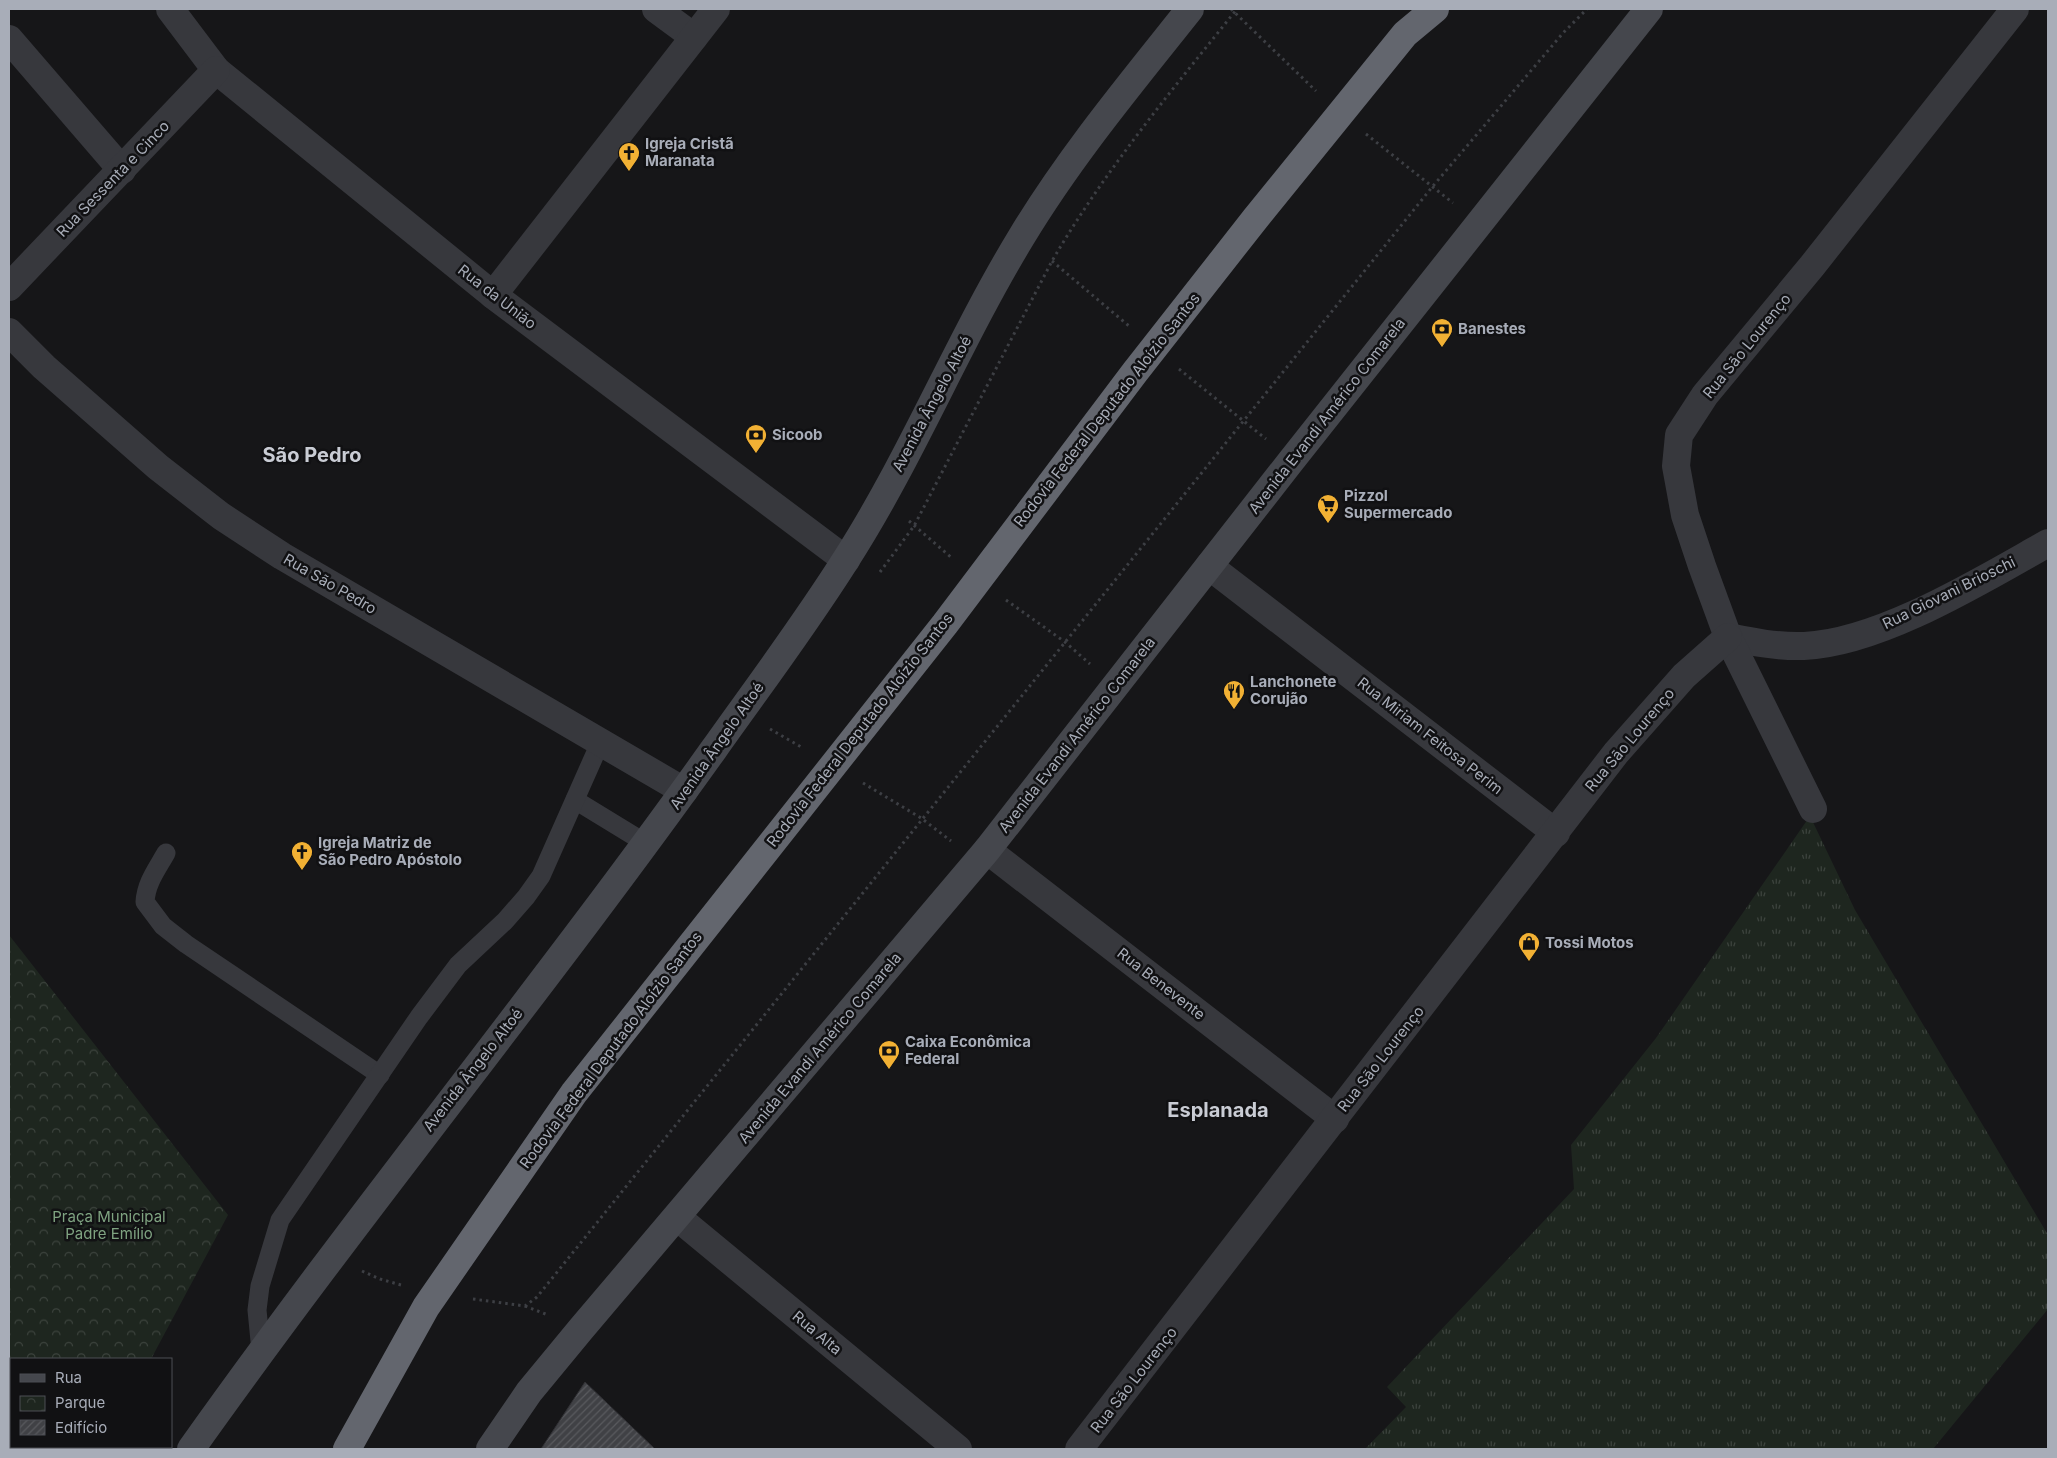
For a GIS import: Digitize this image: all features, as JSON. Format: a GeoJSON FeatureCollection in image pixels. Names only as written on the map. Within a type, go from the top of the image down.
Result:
{"type":"FeatureCollection","features":[{"type":"Feature","properties":{"kind":"highway","name":"Rodovia Federal Deputado Aloízio Santos"},"geometry":{"type":"LineString","coordinates":[[1405,34],[1417,9]]}},
{"type":"Feature","properties":{"kind":"highway","name":"Rodovia Federal Deputado Aloízio Santos"},"geometry":{"type":"LineString","coordinates":[[347,1449],[435,1294],[574,1093],[843,750],[945,624],[1040,496],[1254,219],[1405,34],[1435,9]]}},
{"type":"Feature","properties":{"kind":"street","name":"Rua da União"},"geometry":{"type":"LineString","coordinates":[[170,9],[216,70],[493,295],[846,560]]}},
{"type":"Feature","properties":{"kind":"street"},"geometry":{"type":"LineString","coordinates":[[656,9],[694,37]]}},
{"type":"Feature","properties":{"kind":"street"},"geometry":{"type":"LineString","coordinates":[[493,295],[716,9]]}},
{"type":"Feature","properties":{"kind":"street","name":"Avenida Ângelo Altoé"},"geometry":{"type":"LineString","coordinates":[[191,1449],[332,1256],[647,844],[846,560],[882,498],[1022,236],[1077,154],[1190,9]]}},
{"type":"Feature","properties":{"kind":"street","name":"Avenida Evandi Américo Comarela"},"geometry":{"type":"LineString","coordinates":[[490,1449],[529,1392],[987,850],[1208,566],[1649,9]]}},
{"type":"Feature","properties":{"kind":"street","name":"Rua São Lourenço"},"geometry":{"type":"LineString","coordinates":[[1079,1449],[1616,753],[1657,704],[1684,676],[1728,637],[1685,515],[1676,466],[1679,435],[1705,395],[1812,266],[2011,11]]}},
{"type":"Feature","properties":{"kind":"street"},"geometry":{"type":"LineString","coordinates":[[9,39],[122,170]]}},
{"type":"Feature","properties":{"kind":"street","name":"Rua Sessenta e Cinco"},"geometry":{"type":"LineString","coordinates":[[9,287],[216,70]]}},
{"type":"Feature","properties":{"kind":"street","name":"Rua São Pedro"},"geometry":{"type":"LineString","coordinates":[[9,332],[44,367],[158,467],[221,516],[282,556],[684,792]]}},
{"type":"Feature","properties":{"kind":"street","name":"Rua Giovani Brioschi"},"geometry":{"type":"LineString","coordinates":[[1728,637],[1766,645],[1804,646],[1843,640],[1898,621],[1980,581],[2048,543]]}},
{"type":"Feature","properties":{"kind":"street","name":"Rua Miriam Feitosa Perim"},"geometry":{"type":"LineString","coordinates":[[1208,566],[1556,833]]}},
{"type":"Feature","properties":{"kind":"street"},"geometry":{"type":"LineString","coordinates":[[1728,637],[1814,808]]}},
{"type":"Feature","properties":{"kind":"street","name":"Rua Benevente"},"geometry":{"type":"LineString","coordinates":[[987,850],[1335,1119]]}},
{"type":"Feature","properties":{"kind":"street","name":"Rua Alta"},"geometry":{"type":"LineString","coordinates":[[677,1216],[958,1449]]}},
{"type":"Feature","properties":{"kind":"lane"},"geometry":{"type":"LineString","coordinates":[[261,1351],[258,1310],[260,1286],[280,1220],[380,1076],[418,1017],[458,965],[505,921],[541,876],[600,743]]}},
{"type":"Feature","properties":{"kind":"lane"},"geometry":{"type":"LineString","coordinates":[[575,800],[647,844]]}},
{"type":"Feature","properties":{"kind":"lane"},"geometry":{"type":"LineString","coordinates":[[166,853],[151,877],[145,902],[164,926],[186,944],[380,1076]]}},
{"type":"Feature","properties":{"kind":"path"},"geometry":{"type":"LineString","coordinates":[[879,574],[914,526],[1052,261],[1072,227],[1132,141],[1237,9]]}},
{"type":"Feature","properties":{"kind":"path"},"geometry":{"type":"LineString","coordinates":[[332,1256],[380,1279],[435,1294],[525,1306],[537,1297],[1402,224],[1563,33],[1587,9]]}},
{"type":"Feature","properties":{"kind":"green space"},"geometry":{"type":"Polygon","coordinates":[[[1810,816],[1855,910],[2048,1235],[2048,1309],[1933,1449],[1365,1449],[1406,1407],[1387,1387],[1574,1189],[1571,1145],[1656,1038],[1810,816]]]}},
{"type":"Feature","properties":{"kind":"green space","name":"Praça Municipal Padre Emílio"},"geometry":{"type":"Polygon","coordinates":[[[9,935],[228,1215],[152,1358],[10,1358],[9,1372],[9,935]]]}},
{"type":"Feature","properties":{"kind":"building"},"geometry":{"type":"Polygon","coordinates":[[[585,1382],[655,1449],[541,1449],[585,1382]]]}},
{"type":"Feature","properties":{"kind":"place","name":"Igreja Cristã Maranata"},"geometry":{"type":"Point","coordinates":[629,172]}},
{"type":"Feature","properties":{"kind":"place","name":"Banestes"},"geometry":{"type":"Point","coordinates":[1442,348]}},
{"type":"Feature","properties":{"kind":"place","name":"Sicoob"},"geometry":{"type":"Point","coordinates":[756,454]}},
{"type":"Feature","properties":{"kind":"place","name":"Pizzol Supermercado"},"geometry":{"type":"Point","coordinates":[1328,524]}},
{"type":"Feature","properties":{"kind":"place","name":"Lanchonete Corujão"},"geometry":{"type":"Point","coordinates":[1234,710]}},
{"type":"Feature","properties":{"kind":"place","name":"Igreja Matriz de São Pedro Apóstolo"},"geometry":{"type":"Point","coordinates":[302,871]}},
{"type":"Feature","properties":{"kind":"place","name":"Tossi Motos"},"geometry":{"type":"Point","coordinates":[1529,962]}},
{"type":"Feature","properties":{"kind":"place","name":"Caixa Econômica Federal"},"geometry":{"type":"Point","coordinates":[889,1070]}},
{"type":"Feature","properties":{"kind":"district","name":"São Pedro"},"geometry":{"type":"Point","coordinates":[312,455]}},
{"type":"Feature","properties":{"kind":"district","name":"Esplanada"},"geometry":{"type":"Point","coordinates":[1218,1110]}}]}
